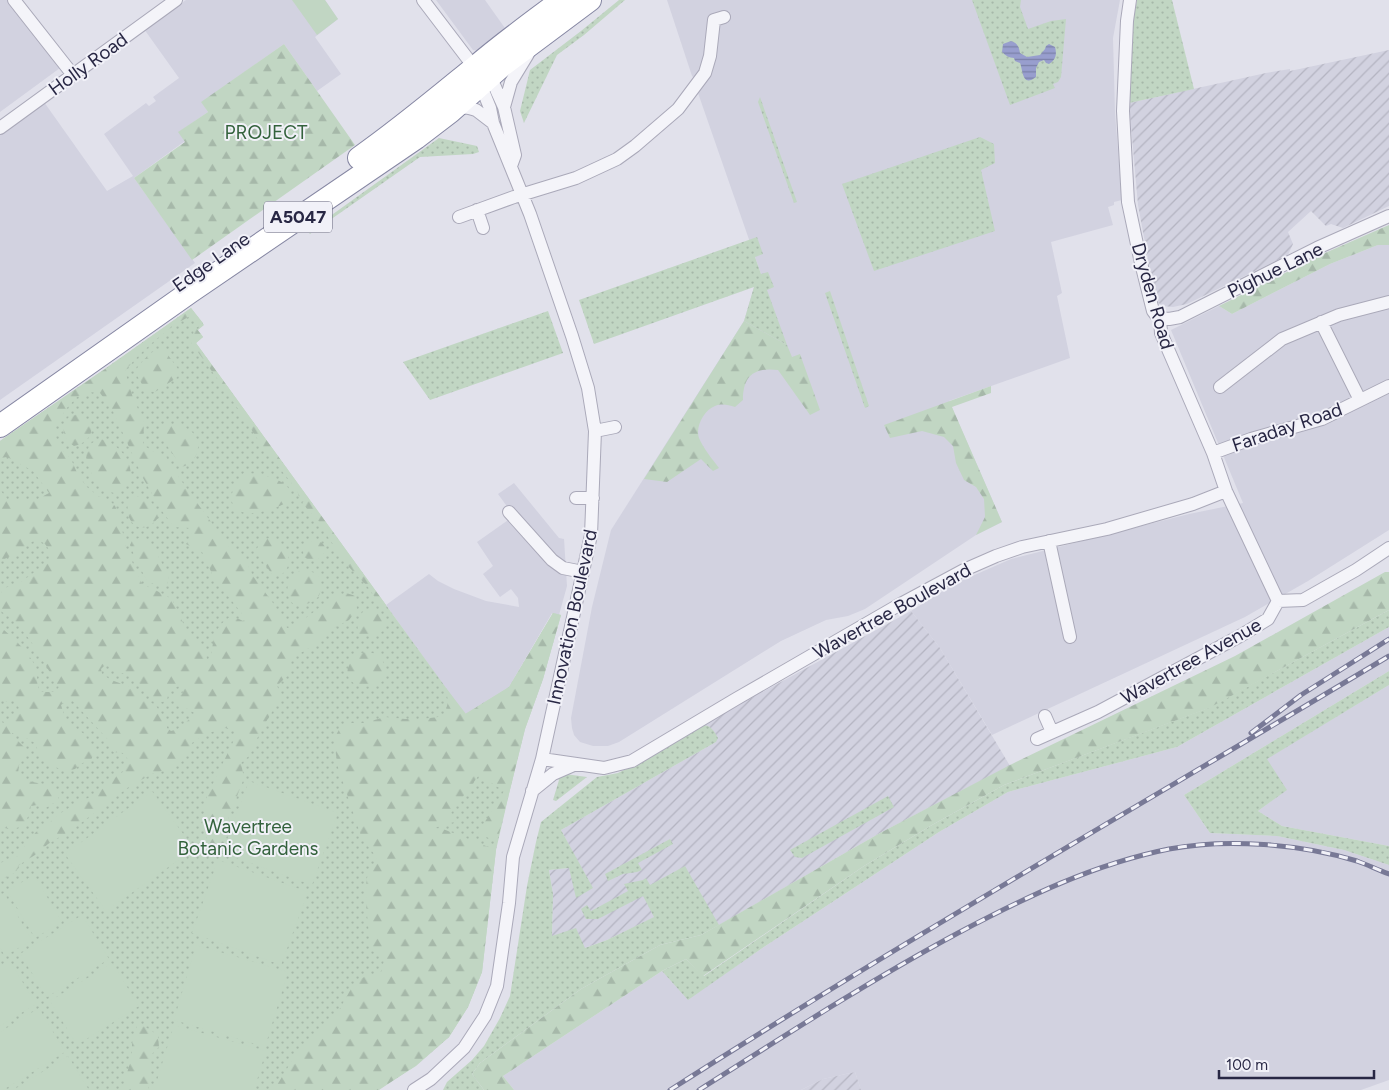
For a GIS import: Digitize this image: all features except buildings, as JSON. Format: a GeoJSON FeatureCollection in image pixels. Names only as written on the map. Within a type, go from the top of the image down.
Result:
{"type":"FeatureCollection","features":[{"type":"Feature","properties":{"kind":"highway","name":"Edge Lane"},"geometry":{"type":"LineString","coordinates":[[0,410],[380,144],[452,87],[481,76],[590,0]]}},
{"type":"Feature","properties":{"kind":"highway","name":"Edge Lane"},"geometry":{"type":"LineString","coordinates":[[0,426],[190,292],[416,138],[450,112],[549,4]]}},
{"type":"Feature","properties":{"kind":"street"},"geometry":{"type":"LineString","coordinates":[[14,0],[73,75]]}},
{"type":"Feature","properties":{"kind":"street","name":"Holly Road"},"geometry":{"type":"LineString","coordinates":[[0,128],[176,0]]}},
{"type":"Feature","properties":{"kind":"street"},"geometry":{"type":"LineString","coordinates":[[424,0],[504,107]]}},
{"type":"Feature","properties":{"kind":"street","name":"Dryden Road"},"geometry":{"type":"LineString","coordinates":[[1130,0],[1127,21],[1123,111],[1128,202],[1141,263],[1153,311],[1160,318],[1160,333],[1212,453],[1226,491],[1278,601]]}},
{"type":"Feature","properties":{"kind":"street"},"geometry":{"type":"LineString","coordinates":[[459,217],[576,178],[617,159],[635,146],[678,109],[705,73],[710,56],[714,20],[724,17]]}},
{"type":"Feature","properties":{"kind":"street","name":"Edge Lane"},"geometry":{"type":"LineString","coordinates":[[511,166],[516,155],[504,107],[511,82],[521,63],[542,35]]}},
{"type":"Feature","properties":{"kind":"street","name":"Innovation Boulevard"},"geometry":{"type":"LineString","coordinates":[[414,1090],[431,1079],[464,1048],[485,1016],[497,986],[509,903],[513,857],[542,759],[591,535],[595,431],[588,388],[530,214],[518,196],[511,166],[492,123],[481,76]]}},
{"type":"Feature","properties":{"kind":"street"},"geometry":{"type":"LineString","coordinates":[[450,112],[464,107],[469,108],[476,110],[492,123]]}},
{"type":"Feature","properties":{"kind":"street"},"geometry":{"type":"LineString","coordinates":[[477,210],[483,228]]}},
{"type":"Feature","properties":{"kind":"street","name":"Pighue Lane"},"geometry":{"type":"LineString","coordinates":[[1160,318],[1180,317],[1317,248],[1389,216]]}},
{"type":"Feature","properties":{"kind":"street"},"geometry":{"type":"LineString","coordinates":[[1220,387],[1282,339],[1339,315],[1389,302]]}},
{"type":"Feature","properties":{"kind":"street"},"geometry":{"type":"LineString","coordinates":[[1321,322],[1360,400]]}},
{"type":"Feature","properties":{"kind":"street","name":"Faraday Road"},"geometry":{"type":"LineString","coordinates":[[1212,453],[1252,439],[1322,419],[1389,386]]}},
{"type":"Feature","properties":{"kind":"street"},"geometry":{"type":"LineString","coordinates":[[595,431],[615,427]]}},
{"type":"Feature","properties":{"kind":"street","name":"Wavertree Boulevard"},"geometry":{"type":"LineString","coordinates":[[542,759],[604,768],[632,761],[736,698],[964,570],[1022,547],[1107,529],[1193,504],[1226,491]]}},
{"type":"Feature","properties":{"kind":"street"},"geometry":{"type":"LineString","coordinates":[[576,498],[593,498]]}},
{"type":"Feature","properties":{"kind":"street"},"geometry":{"type":"LineString","coordinates":[[509,512],[552,560],[563,568],[583,572]]}},
{"type":"Feature","properties":{"kind":"street"},"geometry":{"type":"LineString","coordinates":[[1049,541],[1070,637]]}},
{"type":"Feature","properties":{"kind":"street","name":"Wavertree Avenue"},"geometry":{"type":"LineString","coordinates":[[1037,739],[1098,712],[1240,636],[1268,619],[1278,601],[1302,600],[1356,570],[1389,548]]}},
{"type":"Feature","properties":{"kind":"street"},"geometry":{"type":"LineString","coordinates":[[1045,716],[1052,732]]}},
{"type":"Feature","properties":{"kind":"street"},"geometry":{"type":"LineString","coordinates":[[532,791],[553,774],[576,764]]}},
{"type":"Feature","properties":{"kind":"shaded area"},"geometry":{"type":"Polygon","coordinates":[[[0,0],[7,0],[60,68],[0,112],[0,0]]]}},
{"type":"Feature","properties":{"kind":"shaded area"},"geometry":{"type":"Polygon","coordinates":[[[186,0],[325,0],[338,19],[315,37],[341,74],[317,91],[284,44],[202,102],[208,112],[179,132],[185,141],[134,178],[195,263],[0,400],[0,134],[44,102],[107,191],[133,176],[104,134],[146,103],[149,106],[156,101],[153,97],[179,78],[144,29],[186,0]]]}},
{"type":"Feature","properties":{"kind":"shaded area"},"geometry":{"type":"Polygon","coordinates":[[[436,0],[485,0],[507,31],[480,51],[473,50],[436,0]]]}},
{"type":"Feature","properties":{"kind":"shaded area"},"geometry":{"type":"Polygon","coordinates":[[[667,0],[1120,0],[1113,38],[1115,113],[1122,200],[1114,202],[1114,205],[1108,207],[1113,225],[1051,242],[1062,293],[1057,296],[1070,358],[949,401],[1002,522],[976,535],[865,609],[848,616],[826,620],[781,641],[619,742],[608,746],[593,746],[580,742],[574,735],[571,718],[592,607],[611,530],[744,321],[754,287],[761,274],[698,93],[703,86],[692,76],[667,0]]]}},
{"type":"Feature","properties":{"kind":"shaded area"},"geometry":{"type":"Polygon","coordinates":[[[1389,50],[1389,206],[1343,228],[1331,224],[1326,226],[1311,211],[1288,232],[1293,244],[1288,255],[1187,304],[1173,307],[1163,306],[1157,302],[1138,205],[1129,103],[1266,73],[1290,69],[1290,71],[1389,50]]]}},
{"type":"Feature","properties":{"kind":"shaded area"},"geometry":{"type":"Polygon","coordinates":[[[1378,245],[1389,245],[1389,530],[1308,581],[1245,617],[992,735],[940,648],[911,611],[954,584],[1011,559],[1189,514],[1243,503],[1171,330],[1219,306],[1232,314],[1330,264],[1378,245]]]}},
{"type":"Feature","properties":{"kind":"shaded area"},"geometry":{"type":"Polygon","coordinates":[[[514,483],[559,538],[564,539],[567,586],[559,615],[552,613],[509,687],[465,715],[386,605],[429,574],[454,589],[486,601],[519,607],[518,598],[511,589],[500,597],[483,574],[493,566],[477,542],[514,516],[498,494],[514,483]]]}},
{"type":"Feature","properties":{"kind":"shaded area"},"geometry":{"type":"Polygon","coordinates":[[[911,611],[940,648],[1010,766],[880,833],[719,925],[655,917],[607,940],[585,948],[552,937],[553,894],[549,870],[569,868],[592,888],[561,830],[716,742],[702,725],[911,611]]]}},
{"type":"Feature","properties":{"kind":"shaded area"},"geometry":{"type":"Polygon","coordinates":[[[1389,627],[1389,671],[1184,795],[1210,833],[1277,836],[1344,850],[1389,865],[1389,1080],[1361,1090],[861,1090],[855,1072],[823,1079],[801,1090],[514,1090],[503,1076],[662,971],[688,999],[939,832],[1008,792],[1177,747],[1389,627]]]}},
{"type":"Feature","properties":{"kind":"shaded area"},"geometry":{"type":"Polygon","coordinates":[[[1389,685],[1389,846],[1282,826],[1258,811],[1286,790],[1266,759],[1389,685]]]}},
{"type":"Feature","properties":{"kind":"shaded area"},"geometry":{"type":"Polygon","coordinates":[[[855,1072],[861,1090],[801,1090],[823,1079],[855,1072]]]}},
{"type":"Feature","properties":{"kind":"green space"},"geometry":{"type":"Polygon","coordinates":[[[292,0],[325,0],[338,19],[317,35],[292,0]]]}},
{"type":"Feature","properties":{"kind":"green space"},"geometry":{"type":"Polygon","coordinates":[[[619,0],[625,0],[557,55],[524,123],[520,111],[530,70],[619,0]]]}},
{"type":"Feature","properties":{"kind":"green space"},"geometry":{"type":"Polygon","coordinates":[[[972,0],[1021,0],[1020,7],[1028,29],[1051,21],[1066,19],[1061,77],[1058,82],[1053,84],[1055,88],[1010,105],[972,0]]]}},
{"type":"Feature","properties":{"kind":"green space"},"geometry":{"type":"Polygon","coordinates":[[[1137,0],[1172,0],[1194,89],[1129,103],[1133,19],[1137,0]]]}},
{"type":"Feature","properties":{"kind":"green space","name":"PROJECT"},"geometry":{"type":"Polygon","coordinates":[[[284,44],[355,145],[192,260],[134,178],[185,142],[178,132],[208,112],[201,102],[284,44]]]}},
{"type":"Feature","properties":{"kind":"green space"},"geometry":{"type":"Polygon","coordinates":[[[760,97],[797,202],[794,203],[758,102],[760,97]]]}},
{"type":"Feature","properties":{"kind":"green space"},"geometry":{"type":"Polygon","coordinates":[[[980,137],[994,144],[995,163],[981,170],[995,231],[874,271],[842,184],[980,137]]]}},
{"type":"Feature","properties":{"kind":"green space"},"geometry":{"type":"Polygon","coordinates":[[[439,138],[477,146],[479,152],[420,157],[310,234],[308,232],[439,138]]]}},
{"type":"Feature","properties":{"kind":"green space"},"geometry":{"type":"Polygon","coordinates":[[[1389,225],[1389,245],[1378,245],[1330,264],[1232,314],[1219,306],[1325,253],[1389,225]]]}},
{"type":"Feature","properties":{"kind":"green space"},"geometry":{"type":"Polygon","coordinates":[[[757,237],[763,254],[755,257],[761,274],[768,272],[774,287],[767,290],[787,345],[744,321],[754,287],[594,344],[579,300],[757,237]]]}},
{"type":"Feature","properties":{"kind":"green space"},"geometry":{"type":"Polygon","coordinates":[[[830,291],[869,406],[865,408],[825,293],[830,291]]]}},
{"type":"Feature","properties":{"kind":"green space","name":"Wavertree Botanic Gardens"},"geometry":{"type":"Polygon","coordinates":[[[191,308],[204,325],[198,330],[203,337],[196,343],[465,714],[509,687],[553,613],[561,615],[543,679],[525,729],[496,850],[482,972],[468,1007],[449,1037],[416,1066],[378,1090],[0,1090],[0,441],[191,308]]]}},
{"type":"Feature","properties":{"kind":"green space"},"geometry":{"type":"Polygon","coordinates":[[[191,308],[203,323],[196,328],[203,337],[196,343],[386,605],[379,604],[368,587],[347,565],[326,534],[323,526],[302,503],[306,500],[304,498],[300,500],[297,490],[262,446],[229,395],[190,341],[194,336],[193,328],[196,323],[190,316],[172,327],[147,348],[125,371],[133,398],[144,422],[143,445],[168,458],[187,489],[230,548],[246,561],[253,576],[273,603],[287,628],[295,626],[335,596],[346,593],[356,596],[357,610],[349,620],[330,630],[309,648],[292,658],[289,674],[277,686],[282,695],[260,732],[250,755],[241,763],[244,778],[219,843],[211,849],[202,824],[207,796],[234,740],[235,730],[225,728],[205,734],[192,743],[179,765],[154,773],[130,786],[73,829],[19,865],[17,871],[0,880],[0,863],[18,856],[36,832],[59,814],[96,794],[124,771],[129,761],[123,753],[113,752],[110,742],[70,698],[61,705],[66,721],[84,734],[95,751],[91,760],[80,764],[75,769],[66,771],[52,766],[39,754],[35,743],[19,734],[12,733],[11,738],[18,741],[25,748],[25,756],[19,765],[18,774],[29,781],[49,786],[60,794],[57,801],[44,809],[37,805],[31,806],[25,823],[22,826],[13,829],[0,827],[0,719],[3,723],[11,720],[17,714],[19,708],[14,699],[5,702],[0,697],[0,627],[31,658],[36,669],[40,692],[55,692],[59,687],[30,640],[13,619],[2,612],[0,600],[2,589],[21,582],[48,562],[51,552],[45,544],[37,539],[0,561],[0,490],[9,501],[36,500],[49,493],[33,471],[7,457],[0,458],[0,441],[191,308]],[[88,392],[77,397],[66,409],[56,426],[56,437],[60,448],[71,459],[78,475],[87,487],[98,496],[109,500],[115,506],[119,515],[126,548],[142,584],[172,599],[190,638],[206,649],[207,663],[210,663],[214,637],[219,626],[230,617],[243,621],[245,619],[214,578],[202,552],[186,544],[192,537],[190,528],[174,527],[162,511],[143,478],[112,409],[100,393],[88,392]],[[105,665],[101,669],[102,674],[111,680],[128,686],[156,706],[167,722],[167,728],[171,731],[183,726],[196,714],[186,708],[179,707],[176,696],[182,694],[184,689],[179,686],[169,690],[167,700],[162,702],[149,695],[140,684],[127,674],[116,672],[114,668],[105,665]]]}},
{"type":"Feature","properties":{"kind":"green space"},"geometry":{"type":"Polygon","coordinates":[[[548,311],[563,353],[430,400],[403,362],[548,311]]]}},
{"type":"Feature","properties":{"kind":"green space"},"geometry":{"type":"Polygon","coordinates":[[[744,321],[787,345],[792,357],[800,354],[820,410],[810,415],[778,370],[770,369],[756,372],[751,375],[745,385],[743,400],[735,407],[723,404],[711,408],[699,424],[699,438],[719,468],[713,471],[701,459],[667,482],[644,479],[744,321]]]}},
{"type":"Feature","properties":{"kind":"green space"},"geometry":{"type":"Polygon","coordinates":[[[163,348],[178,369],[178,376],[155,392],[146,391],[135,372],[149,354],[163,348]]]}},
{"type":"Feature","properties":{"kind":"green space"},"geometry":{"type":"Polygon","coordinates":[[[991,386],[991,393],[952,407],[1002,522],[976,535],[985,517],[984,499],[976,487],[964,480],[956,463],[953,446],[944,437],[922,431],[890,438],[884,425],[991,386]]]}},
{"type":"Feature","properties":{"kind":"green space"},"geometry":{"type":"Polygon","coordinates":[[[77,414],[89,421],[91,431],[90,436],[86,440],[74,446],[65,437],[64,424],[69,417],[77,414]]]}},
{"type":"Feature","properties":{"kind":"green space"},"geometry":{"type":"Polygon","coordinates":[[[173,424],[190,430],[198,442],[197,452],[192,462],[182,467],[161,437],[159,430],[164,425],[173,424]]]}},
{"type":"Feature","properties":{"kind":"green space"},"geometry":{"type":"Polygon","coordinates":[[[100,439],[109,442],[117,448],[129,463],[131,472],[129,480],[124,487],[114,493],[100,485],[88,464],[87,454],[89,447],[93,442],[100,439]]]}},
{"type":"Feature","properties":{"kind":"green space"},"geometry":{"type":"Polygon","coordinates":[[[244,473],[263,475],[283,483],[291,492],[288,502],[272,509],[253,513],[242,512],[236,509],[233,504],[232,493],[244,473]]]}},
{"type":"Feature","properties":{"kind":"green space"},"geometry":{"type":"Polygon","coordinates":[[[136,496],[152,502],[157,513],[158,518],[146,527],[135,525],[128,515],[129,500],[136,496]]]}},
{"type":"Feature","properties":{"kind":"green space"},"geometry":{"type":"Polygon","coordinates":[[[139,538],[147,541],[156,552],[169,577],[167,584],[155,584],[146,579],[130,545],[132,541],[139,538]]]}},
{"type":"Feature","properties":{"kind":"green space"},"geometry":{"type":"Polygon","coordinates":[[[270,538],[287,551],[288,566],[283,574],[278,576],[273,576],[256,550],[262,540],[270,538]]]}},
{"type":"Feature","properties":{"kind":"green space"},"geometry":{"type":"Polygon","coordinates":[[[316,540],[325,547],[322,557],[313,560],[304,557],[303,550],[305,545],[316,540]]]}},
{"type":"Feature","properties":{"kind":"green space"},"geometry":{"type":"Polygon","coordinates":[[[301,570],[318,574],[321,588],[318,597],[314,601],[296,606],[289,598],[287,592],[292,577],[301,570]]]}},
{"type":"Feature","properties":{"kind":"green space"},"geometry":{"type":"Polygon","coordinates":[[[1385,572],[1389,572],[1389,610],[1209,708],[1004,785],[864,866],[703,976],[686,959],[662,971],[503,1076],[514,1090],[484,1090],[472,1074],[480,1063],[581,989],[660,945],[701,935],[880,833],[1010,765],[1235,656],[1385,572]]]}},
{"type":"Feature","properties":{"kind":"green space"},"geometry":{"type":"Polygon","coordinates":[[[368,608],[384,618],[385,629],[380,633],[360,637],[358,621],[362,613],[368,608]]]}},
{"type":"Feature","properties":{"kind":"green space"},"geometry":{"type":"Polygon","coordinates":[[[1389,610],[1389,627],[1177,747],[1008,792],[939,832],[761,949],[688,1000],[662,971],[686,959],[704,976],[864,866],[1004,785],[1208,708],[1389,610]]]}},
{"type":"Feature","properties":{"kind":"green space"},"geometry":{"type":"Polygon","coordinates":[[[553,613],[561,615],[543,679],[525,729],[497,842],[478,833],[504,791],[479,775],[451,813],[456,816],[455,822],[435,828],[443,829],[496,850],[482,972],[468,1007],[449,1037],[415,1066],[379,1090],[274,1090],[296,1054],[339,1010],[355,982],[372,974],[377,974],[381,971],[384,961],[378,953],[372,951],[367,910],[367,878],[369,872],[378,863],[375,855],[362,839],[338,767],[335,737],[341,726],[351,723],[364,723],[385,717],[422,719],[438,717],[445,714],[448,702],[446,688],[466,714],[509,687],[553,613]]]}},
{"type":"Feature","properties":{"kind":"green space"},"geometry":{"type":"Polygon","coordinates":[[[366,652],[375,654],[383,661],[385,666],[386,676],[375,685],[359,685],[352,682],[348,676],[348,667],[354,655],[366,652]]]}},
{"type":"Feature","properties":{"kind":"green space"},"geometry":{"type":"Polygon","coordinates":[[[1389,671],[1389,685],[1267,759],[1287,790],[1258,811],[1282,826],[1389,846],[1389,865],[1344,850],[1277,836],[1210,833],[1184,795],[1389,671]]]}},
{"type":"Feature","properties":{"kind":"green space"},"geometry":{"type":"Polygon","coordinates":[[[702,725],[710,727],[714,731],[718,738],[716,742],[561,830],[593,888],[576,898],[569,868],[549,870],[553,894],[552,936],[576,928],[585,948],[607,940],[654,917],[643,896],[598,919],[586,919],[581,909],[587,905],[591,911],[628,891],[624,884],[646,878],[650,885],[685,866],[719,925],[701,935],[660,945],[581,989],[480,1063],[472,1074],[484,1090],[443,1090],[447,1082],[472,1060],[484,1046],[510,996],[527,886],[541,822],[597,777],[618,773],[651,756],[702,725]]]}},
{"type":"Feature","properties":{"kind":"green space"},"geometry":{"type":"Polygon","coordinates":[[[565,774],[587,777],[556,801],[553,800],[559,780],[557,776],[565,774]]]}},
{"type":"Feature","properties":{"kind":"green space"},"geometry":{"type":"Polygon","coordinates":[[[249,781],[338,813],[312,885],[222,853],[249,781]]]}},
{"type":"Feature","properties":{"kind":"green space"},"geometry":{"type":"Polygon","coordinates":[[[152,791],[194,849],[106,911],[65,854],[152,791]]]}},
{"type":"Feature","properties":{"kind":"green space"},"geometry":{"type":"Polygon","coordinates":[[[888,796],[894,807],[802,858],[795,857],[790,850],[888,796]]]}},
{"type":"Feature","properties":{"kind":"green space"},"geometry":{"type":"Polygon","coordinates":[[[670,839],[673,844],[638,863],[642,870],[623,874],[608,881],[605,874],[670,839]]]}},
{"type":"Feature","properties":{"kind":"green space"},"geometry":{"type":"Polygon","coordinates":[[[218,860],[308,892],[281,965],[192,933],[218,860]]]}},
{"type":"Feature","properties":{"kind":"green space"},"geometry":{"type":"Polygon","coordinates":[[[34,875],[62,922],[35,938],[7,891],[34,875]]]}},
{"type":"Feature","properties":{"kind":"green space"},"geometry":{"type":"Polygon","coordinates":[[[4,893],[32,940],[5,956],[0,948],[0,895],[4,893]]]}},
{"type":"Feature","properties":{"kind":"green space"},"geometry":{"type":"Polygon","coordinates":[[[82,915],[109,959],[47,997],[20,954],[82,915]]]}},
{"type":"Feature","properties":{"kind":"green space"},"geometry":{"type":"Polygon","coordinates":[[[196,945],[288,972],[265,1047],[174,1020],[196,945]]]}},
{"type":"Feature","properties":{"kind":"green space"},"geometry":{"type":"Polygon","coordinates":[[[9,960],[36,1004],[0,1026],[0,966],[9,960]]]}},
{"type":"Feature","properties":{"kind":"green space"},"geometry":{"type":"Polygon","coordinates":[[[112,963],[139,1006],[77,1045],[50,1001],[112,963]]]}},
{"type":"Feature","properties":{"kind":"green space"},"geometry":{"type":"Polygon","coordinates":[[[39,1008],[65,1052],[3,1090],[0,1085],[0,1032],[39,1008]]]}},
{"type":"Feature","properties":{"kind":"green space"},"geometry":{"type":"Polygon","coordinates":[[[142,1025],[158,1035],[159,1047],[150,1056],[148,1090],[122,1090],[132,1056],[132,1043],[137,1026],[142,1025]]]}},
{"type":"Feature","properties":{"kind":"green space"},"geometry":{"type":"Polygon","coordinates":[[[174,1025],[266,1051],[254,1090],[154,1090],[174,1025]]]}},
{"type":"Feature","properties":{"kind":"green space"},"geometry":{"type":"Polygon","coordinates":[[[68,1056],[89,1090],[13,1090],[68,1056]]]}},
{"type":"Feature","properties":{"kind":"water"},"geometry":{"type":"Polygon","coordinates":[[[1011,41],[1017,45],[1020,53],[1027,57],[1040,55],[1049,44],[1055,47],[1055,57],[1049,64],[1044,60],[1039,62],[1036,68],[1036,77],[1028,80],[1024,77],[1020,63],[1002,52],[1003,44],[1011,41]]]}},
{"type":"Feature","properties":{"kind":"railway"},"geometry":{"type":"LineString","coordinates":[[1251,733],[1301,695],[1389,639]]}},
{"type":"Feature","properties":{"kind":"railway"},"geometry":{"type":"LineString","coordinates":[[670,1090],[938,924],[1389,656]]}},
{"type":"Feature","properties":{"kind":"railway"},"geometry":{"type":"LineString","coordinates":[[699,1090],[795,1029],[925,951],[1009,907],[1061,883],[1114,863],[1169,849],[1239,843],[1312,850],[1357,861],[1389,874]]}}]}
